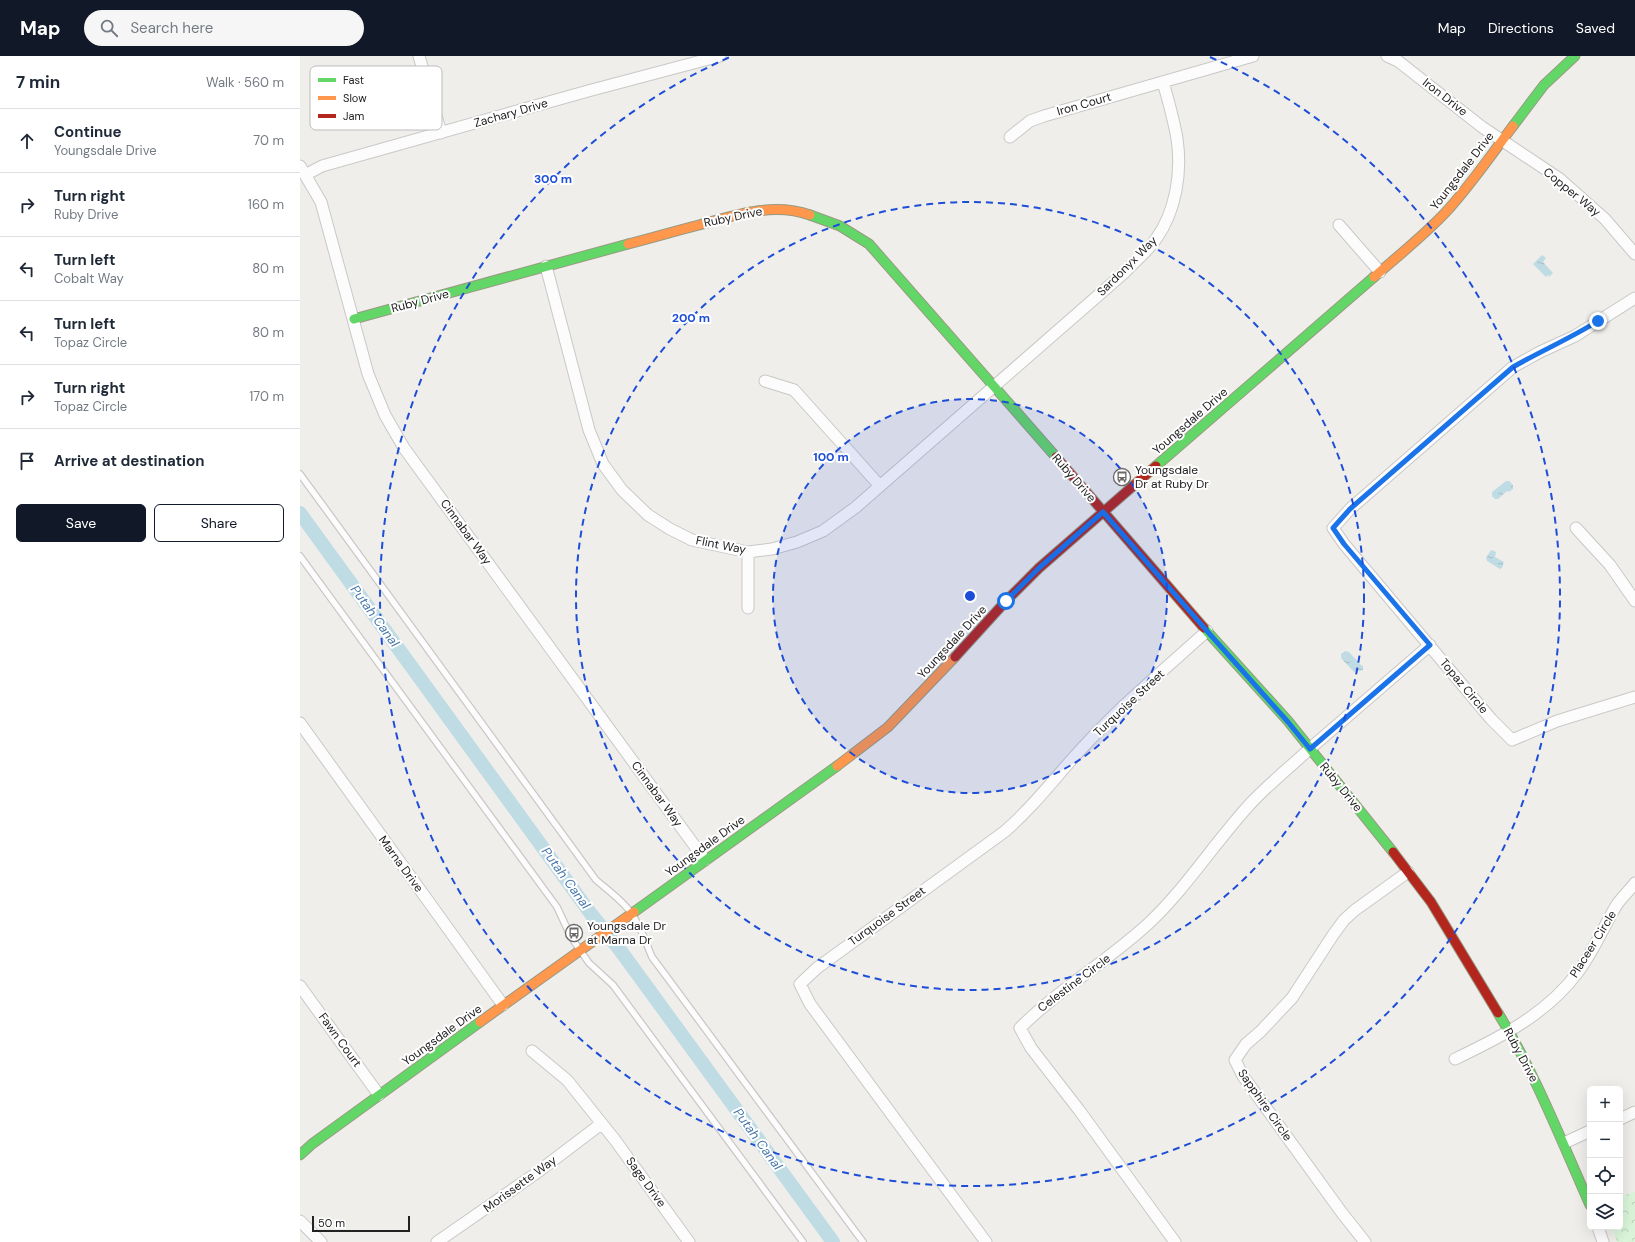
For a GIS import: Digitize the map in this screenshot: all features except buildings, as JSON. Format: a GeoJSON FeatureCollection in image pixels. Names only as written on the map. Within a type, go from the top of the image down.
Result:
{"type":"FeatureCollection","features":[{"type":"Feature","properties":{"kind":"street"},"geometry":{"type":"LineString","coordinates":[[419,56],[422,66]]}},
{"type":"Feature","properties":{"kind":"street","name":"Zachary Drive"},"geometry":{"type":"LineString","coordinates":[[302,171],[441,133],[588,90],[720,56]]}},
{"type":"Feature","properties":{"kind":"street"},"geometry":{"type":"LineString","coordinates":[[1163,82],[1253,56]]}},
{"type":"Feature","properties":{"kind":"street","name":"Iron Drive"},"geometry":{"type":"LineString","coordinates":[[1387,56],[1398,61],[1482,127],[1502,139]]}},
{"type":"Feature","properties":{"kind":"street","name":"Youngsdale Drive"},"geometry":{"type":"LineString","coordinates":[[300,1155],[312,1144],[379,1095],[888,727],[1022,584],[1380,272],[1445,213],[1462,194],[1544,85],[1575,56]]}},
{"type":"Feature","properties":{"kind":"street","name":"Iron Court"},"geometry":{"type":"LineString","coordinates":[[1010,137],[1030,121],[1163,82]]}},
{"type":"Feature","properties":{"kind":"street","name":"Sardonyx Way"},"geometry":{"type":"LineString","coordinates":[[995,386],[1125,272],[1155,240],[1164,227],[1176,190],[1178,174],[1177,139],[1163,82]]}},
{"type":"Feature","properties":{"kind":"street","name":"Copper Way"},"geometry":{"type":"LineString","coordinates":[[1502,139],[1565,184],[1605,219],[1635,254]]}},
{"type":"Feature","properties":{"kind":"street","name":"Cinnabar Way"},"geometry":{"type":"LineString","coordinates":[[302,171],[313,186],[321,202],[368,374],[385,415],[404,448],[705,860]]}},
{"type":"Feature","properties":{"kind":"street","name":"Ruby Drive"},"geometry":{"type":"LineString","coordinates":[[354,319],[749,211],[778,209],[809,214],[840,226],[869,244],[1288,722],[1378,832],[1431,902],[1509,1031],[1564,1143],[1587,1198]]}},
{"type":"Feature","properties":{"kind":"street"},"geometry":{"type":"LineString","coordinates":[[1339,225],[1380,272]]}},
{"type":"Feature","properties":{"kind":"street","name":"Flint Way"},"geometry":{"type":"LineString","coordinates":[[546,266],[589,430],[603,464],[622,490],[648,515],[670,529],[692,540],[748,552],[772,549],[797,542],[823,531],[856,507],[995,386]]}},
{"type":"Feature","properties":{"kind":"street","name":"Topaz Circle"},"geometry":{"type":"LineString","coordinates":[[1635,298],[1575,336],[1540,352],[1513,367],[1350,509],[1333,528],[1344,544],[1491,719],[1512,740],[1557,721],[1635,697]]}},
{"type":"Feature","properties":{"kind":"street"},"geometry":{"type":"LineString","coordinates":[[765,381],[794,390],[880,486]]}},
{"type":"Feature","properties":{"kind":"street"},"geometry":{"type":"LineString","coordinates":[[1576,528],[1610,565],[1635,601]]}},
{"type":"Feature","properties":{"kind":"street"},"geometry":{"type":"LineString","coordinates":[[748,552],[748,608]]}},
{"type":"Feature","properties":{"kind":"street","name":"Turquoise Street"},"geometry":{"type":"LineString","coordinates":[[986,1242],[810,1004],[800,984],[817,968],[1004,832],[1024,815],[1086,744],[1114,716],[1207,631]]}},
{"type":"Feature","properties":{"kind":"street"},"geometry":{"type":"LineString","coordinates":[[1310,749],[1430,645]]}},
{"type":"Feature","properties":{"kind":"street","name":"Marna Drive"},"geometry":{"type":"LineString","coordinates":[[300,723],[503,1005]]}},
{"type":"Feature","properties":{"kind":"street","name":"Celestine Circle"},"geometry":{"type":"LineString","coordinates":[[1175,1242],[1079,1110],[1031,1048],[1020,1028],[1037,1011],[1110,956],[1149,923],[1188,882],[1219,839],[1252,802],[1310,749]]}},
{"type":"Feature","properties":{"kind":"street","name":"Sapphire Circle"},"geometry":{"type":"LineString","coordinates":[[1365,1242],[1342,1213],[1243,1076],[1235,1060],[1246,1044],[1260,1032],[1292,998],[1344,920],[1355,910],[1408,872]]}},
{"type":"Feature","properties":{"kind":"street","name":"Placeer Circle"},"geometry":{"type":"LineString","coordinates":[[1455,1059],[1509,1031],[1528,1019],[1555,998],[1578,972],[1617,905],[1635,883]]}},
{"type":"Feature","properties":{"kind":"street","name":"Fawn Court"},"geometry":{"type":"LineString","coordinates":[[300,986],[379,1095]]}},
{"type":"Feature","properties":{"kind":"street","name":"Sage Drive"},"geometry":{"type":"LineString","coordinates":[[532,1051],[567,1080],[615,1140],[689,1242]]}},
{"type":"Feature","properties":{"kind":"street"},"geometry":{"type":"LineString","coordinates":[[1623,1118],[1635,1112]]}},
{"type":"Feature","properties":{"kind":"street","name":"Morissette Way"},"geometry":{"type":"LineString","coordinates":[[437,1242],[535,1174],[601,1124]]}},
{"type":"Feature","properties":{"kind":"street"},"geometry":{"type":"LineString","coordinates":[[1564,1143],[1587,1132]]}},
{"type":"Feature","properties":{"kind":"street"},"geometry":{"type":"LineString","coordinates":[[300,1221],[321,1242]]}},
{"type":"Feature","properties":{"kind":"street"},"geometry":{"type":"LineString","coordinates":[[1599,1230],[1603,1242]]}},
{"type":"Feature","properties":{"kind":"lane"},"geometry":{"type":"LineString","coordinates":[[300,474],[596,880],[621,901],[632,913],[640,926],[652,957],[863,1242]]}},
{"type":"Feature","properties":{"kind":"lane"},"geometry":{"type":"LineString","coordinates":[[300,556],[557,908],[571,937],[582,949],[589,963],[613,985],[803,1242]]}},
{"type":"Feature","properties":{"kind":"green space"},"geometry":{"type":"Polygon","coordinates":[[[1635,1192],[1635,1242],[1617,1242],[1613,1230],[1623,1230],[1623,1195],[1635,1192]]]}},
{"type":"Feature","properties":{"kind":"water"},"geometry":{"type":"Polygon","coordinates":[[[1542,255],[1546,258],[1543,262],[1553,273],[1549,277],[1548,275],[1546,277],[1533,264],[1542,255]]]}},
{"type":"Feature","properties":{"kind":"water"},"geometry":{"type":"Polygon","coordinates":[[[1506,481],[1509,481],[1513,485],[1513,489],[1509,492],[1507,491],[1498,499],[1495,499],[1492,496],[1492,492],[1506,481]]]}},
{"type":"Feature","properties":{"kind":"water"},"geometry":{"type":"Polygon","coordinates":[[[1491,550],[1496,552],[1495,557],[1504,562],[1502,568],[1500,569],[1487,561],[1486,558],[1491,550]]]}},
{"type":"Feature","properties":{"kind":"water"},"geometry":{"type":"Polygon","coordinates":[[[1345,651],[1349,652],[1363,666],[1363,670],[1354,672],[1341,658],[1341,654],[1345,651]]]}},
{"type":"Feature","properties":{"kind":"waterway","name":"Putah Canal"},"geometry":{"type":"LineString","coordinates":[[300,513],[591,914],[620,950],[833,1242]]}},
{"type":"Feature","properties":{"kind":"traffic: fast"},"geometry":{"type":"LineString","coordinates":[[1513,126],[1544,85],[1575,56]]}},
{"type":"Feature","properties":{"kind":"traffic: fast"},"geometry":{"type":"LineString","coordinates":[[810,215],[840,226],[869,244],[1056,457]]}},
{"type":"Feature","properties":{"kind":"traffic: fast"},"geometry":{"type":"LineString","coordinates":[[354,319],[628,244]]}},
{"type":"Feature","properties":{"kind":"traffic: fast"},"geometry":{"type":"LineString","coordinates":[[1156,466],[1374,277]]}},
{"type":"Feature","properties":{"kind":"traffic: fast"},"geometry":{"type":"LineString","coordinates":[[1204,628],[1288,721],[1393,852]]}},
{"type":"Feature","properties":{"kind":"traffic: fast"},"geometry":{"type":"LineString","coordinates":[[634,912],[837,766]]}},
{"type":"Feature","properties":{"kind":"traffic: fast"},"geometry":{"type":"LineString","coordinates":[[1498,1013],[1536,1083],[1587,1198]]}},
{"type":"Feature","properties":{"kind":"traffic: fast"},"geometry":{"type":"LineString","coordinates":[[300,1155],[312,1144],[480,1022]]}},
{"type":"Feature","properties":{"kind":"traffic: slow"},"geometry":{"type":"LineString","coordinates":[[1374,277],[1445,213],[1472,181],[1513,126]]}},
{"type":"Feature","properties":{"kind":"traffic: slow"},"geometry":{"type":"LineString","coordinates":[[628,244],[754,211],[782,210],[796,211],[810,215]]}},
{"type":"Feature","properties":{"kind":"traffic: slow"},"geometry":{"type":"LineString","coordinates":[[837,766],[888,727],[955,657]]}},
{"type":"Feature","properties":{"kind":"traffic: slow"},"geometry":{"type":"LineString","coordinates":[[480,1022],[634,912]]}},
{"type":"Feature","properties":{"kind":"traffic: jam"},"geometry":{"type":"LineString","coordinates":[[1056,457],[1204,628]]}},
{"type":"Feature","properties":{"kind":"traffic: jam"},"geometry":{"type":"LineString","coordinates":[[955,657],[1006,601],[1039,568],[1156,466]]}},
{"type":"Feature","properties":{"kind":"traffic: jam"},"geometry":{"type":"LineString","coordinates":[[1393,852],[1431,902],[1498,1013]]}},
{"type":"Feature","properties":{"kind":"place","name":"Youngsdale Dr at Ruby Dr"},"geometry":{"type":"Point","coordinates":[1122,477]}},
{"type":"Feature","properties":{"kind":"place","name":"Youngsdale Dr at Marna Dr"},"geometry":{"type":"Point","coordinates":[574,933]}},
{"type":"Feature","properties":{"kind":"route"},"geometry":{"type":"LineString","coordinates":[[1006,601],[1039,568],[1103,512],[1310,749],[1430,645],[1344,544],[1333,528],[1350,509],[1513,367],[1540,352],[1575,336],[1598,321]]}}]}
